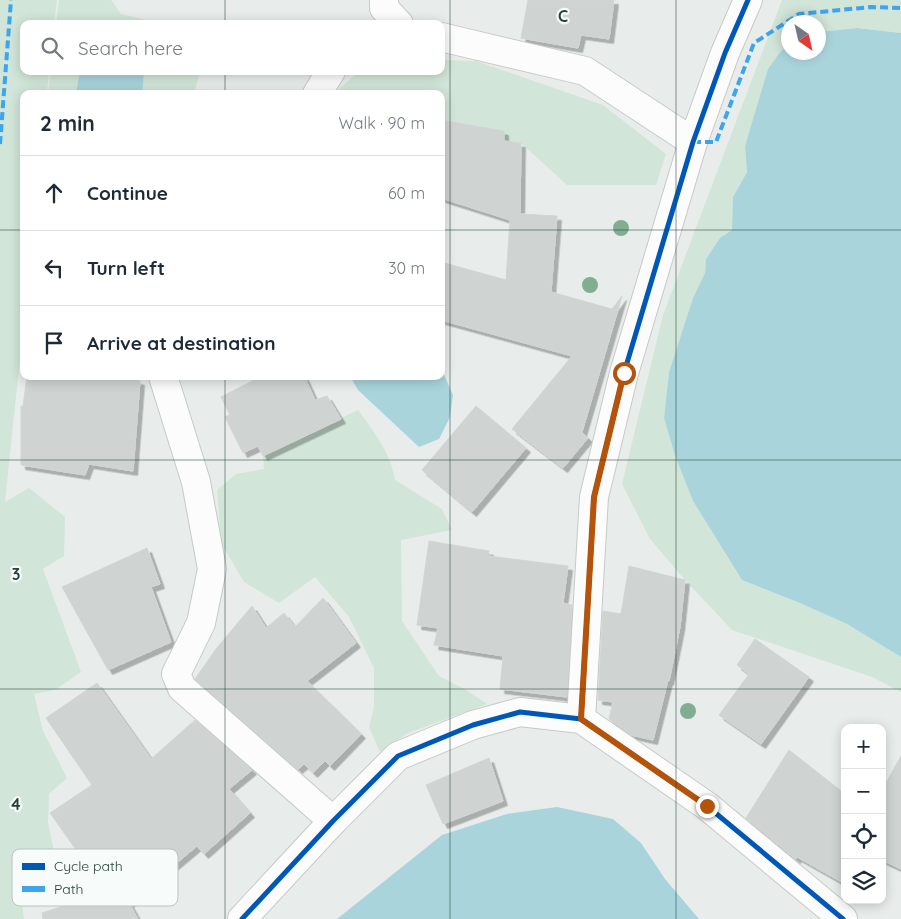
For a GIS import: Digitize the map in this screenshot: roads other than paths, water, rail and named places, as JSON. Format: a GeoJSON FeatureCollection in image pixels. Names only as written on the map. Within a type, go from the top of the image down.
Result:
{"type":"FeatureCollection","features":[{"type":"Feature","properties":{"kind":"street"},"geometry":{"type":"LineString","coordinates":[[384,0],[384,8],[395,20]]}},
{"type":"Feature","properties":{"kind":"street"},"geometry":{"type":"LineString","coordinates":[[581,719],[594,497],[624,373],[693,142],[725,54],[748,0]]}},
{"type":"Feature","properties":{"kind":"street"},"geometry":{"type":"LineString","coordinates":[[445,38],[585,71],[693,142]]}},
{"type":"Feature","properties":{"kind":"street"},"geometry":{"type":"LineString","coordinates":[[319,90],[329,75]]}},
{"type":"Feature","properties":{"kind":"street"},"geometry":{"type":"LineString","coordinates":[[164,380],[196,482],[212,569],[201,623],[176,674],[182,688],[333,822]]}},
{"type":"Feature","properties":{"kind":"street"},"geometry":{"type":"LineString","coordinates":[[242,919],[398,756],[473,725],[520,712],[581,719],[707,806],[843,919]]}},
{"type":"Feature","properties":{"kind":"water"},"geometry":{"type":"Polygon","coordinates":[[[857,28],[901,33],[901,657],[847,624],[742,580],[693,501],[675,455],[664,418],[669,372],[693,298],[705,273],[706,259],[720,238],[732,230],[733,197],[747,172],[745,146],[768,69],[781,51],[781,60],[826,60],[826,31],[857,28]]]}},
{"type":"Feature","properties":{"kind":"water"},"geometry":{"type":"Polygon","coordinates":[[[79,75],[144,75],[142,90],[77,90],[79,75]]]}},
{"type":"Feature","properties":{"kind":"water"},"geometry":{"type":"Polygon","coordinates":[[[445,377],[453,395],[450,417],[439,439],[419,447],[358,390],[352,380],[445,380],[445,377]]]}},
{"type":"Feature","properties":{"kind":"water"},"geometry":{"type":"Polygon","coordinates":[[[557,807],[613,819],[641,843],[665,879],[699,919],[337,919],[442,835],[507,814],[557,807]]]}}]}
